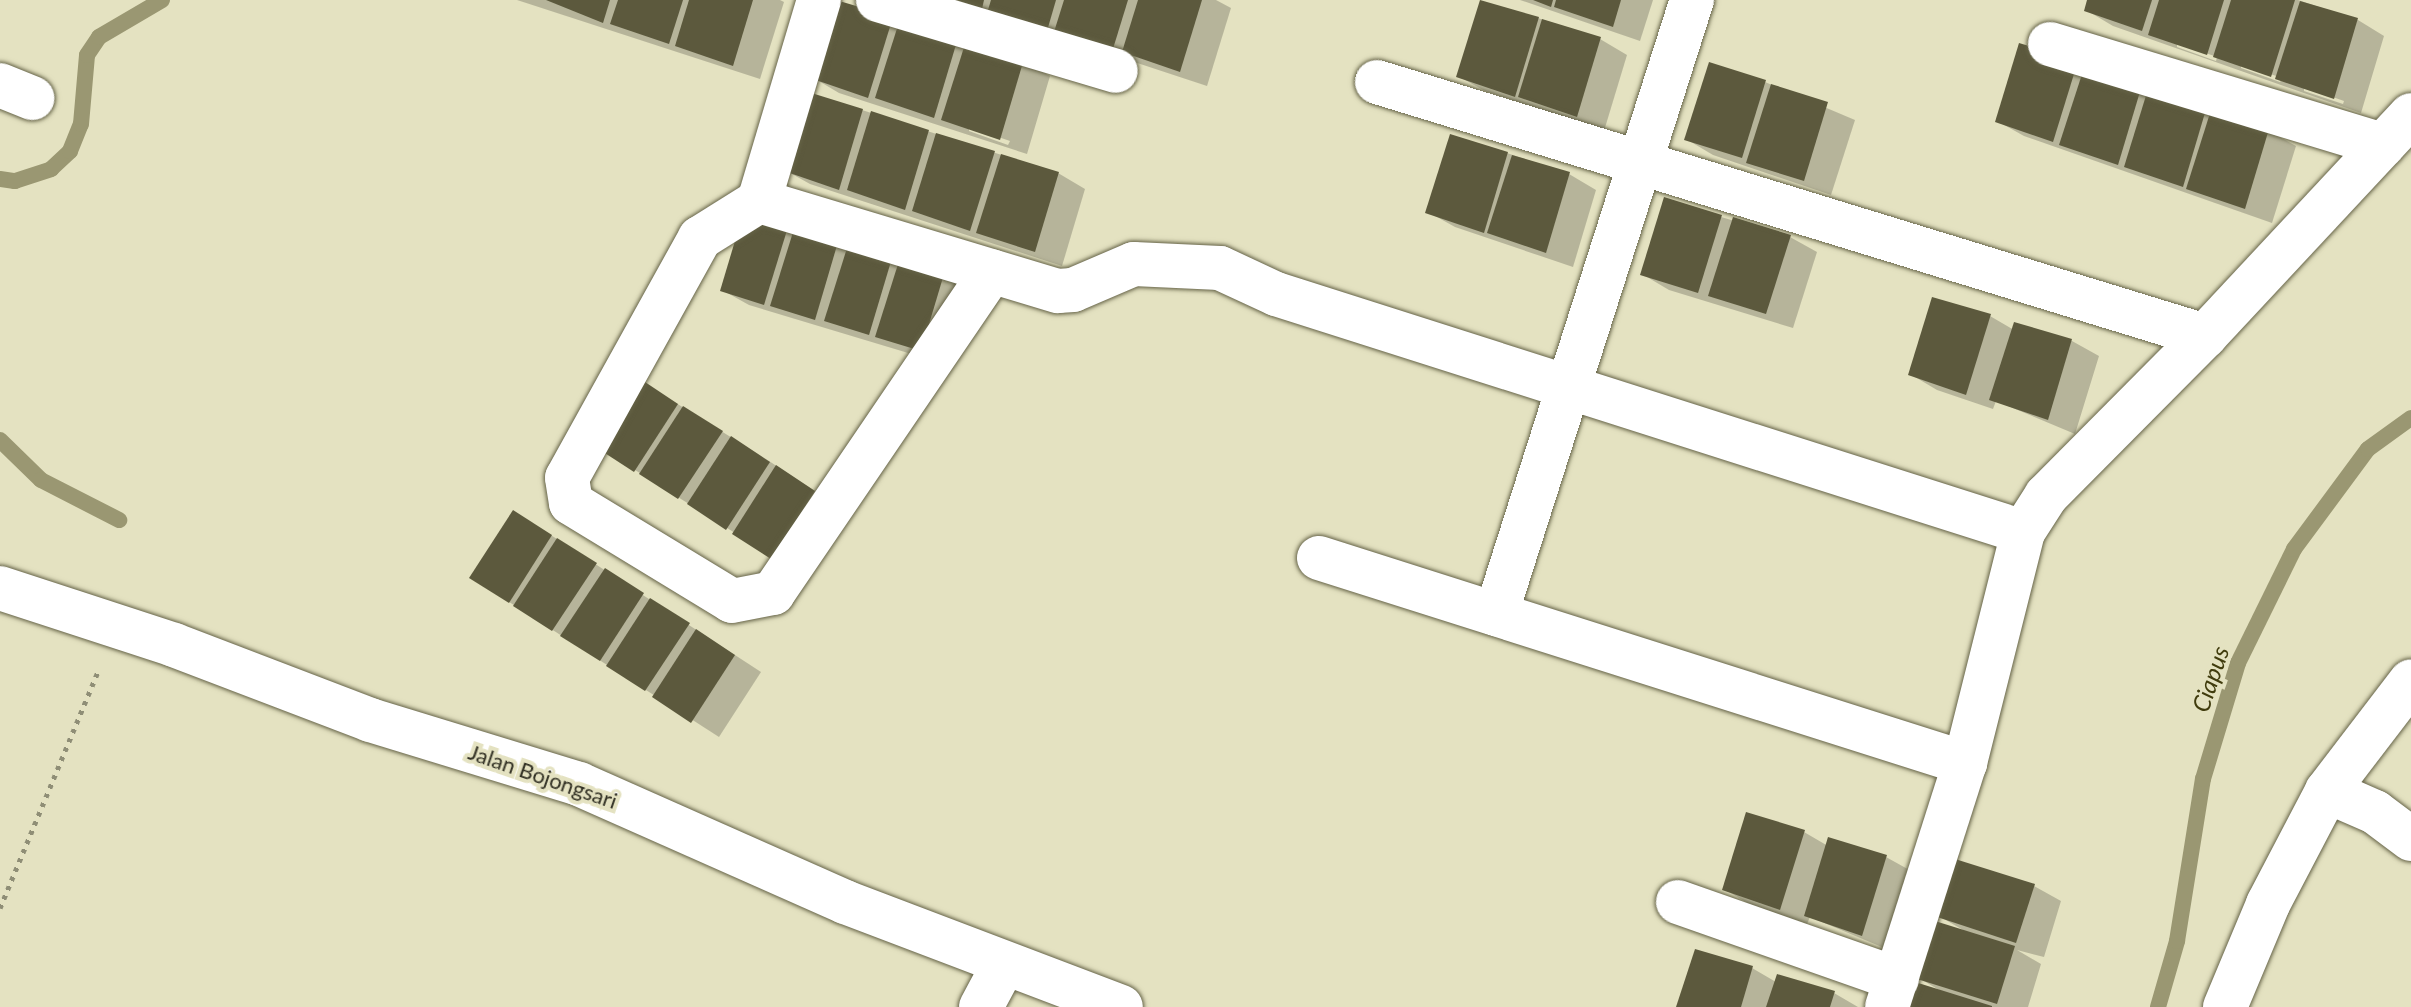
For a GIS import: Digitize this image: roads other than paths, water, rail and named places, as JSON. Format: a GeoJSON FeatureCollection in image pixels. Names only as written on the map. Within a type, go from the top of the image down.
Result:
{"type":"FeatureCollection","features":[{"type":"Feature","properties":{"kind":"street"},"geometry":{"type":"LineString","coordinates":[[819,0],[759,201],[700,238],[567,478],[571,503],[732,601],[773,593],[992,271]]}},
{"type":"Feature","properties":{"kind":"street"},"geometry":{"type":"LineString","coordinates":[[878,0],[1116,71]]}},
{"type":"Feature","properties":{"kind":"street"},"geometry":{"type":"LineString","coordinates":[[1496,614],[1571,390],[1692,0]]}},
{"type":"Feature","properties":{"kind":"street"},"geometry":{"type":"LineString","coordinates":[[1678,902],[1892,993],[1965,763],[2023,532],[2046,496],[2205,336],[2397,130],[2050,44]]}},
{"type":"Feature","properties":{"kind":"street"},"geometry":{"type":"LineString","coordinates":[[1377,82],[2205,336]]}},
{"type":"Feature","properties":{"kind":"street"},"geometry":{"type":"LineString","coordinates":[[759,201],[1058,291],[1073,290],[1134,264],[1220,268],[1276,294],[2023,532]]}},
{"type":"Feature","properties":{"kind":"street"},"geometry":{"type":"LineString","coordinates":[[1319,558],[1965,763]]}},
{"type":"Feature","properties":{"kind":"street","name":"Jalan Bojongsari"},"geometry":{"type":"LineString","coordinates":[[0,588],[117,626],[370,720],[579,784],[845,902],[1121,1007]]}},
{"type":"Feature","properties":{"kind":"street"},"geometry":{"type":"LineString","coordinates":[[2225,1007],[2268,904],[2327,791],[2411,681]]}},
{"type":"Feature","properties":{"kind":"street"},"geometry":{"type":"LineString","coordinates":[[2327,791],[2375,812],[2411,839]]}},
{"type":"Feature","properties":{"kind":"street"},"geometry":{"type":"LineString","coordinates":[[981,1007],[1004,964]]}},
{"type":"Feature","properties":{"kind":"waterway"},"geometry":{"type":"LineString","coordinates":[[0,179],[15,181],[51,169],[70,151],[81,124],[87,55],[99,37],[162,0]]}},
{"type":"Feature","properties":{"kind":"waterway","name":"Ciapus"},"geometry":{"type":"LineString","coordinates":[[2158,1007],[2177,941],[2203,779],[2238,663],[2294,549],[2368,449],[2411,418]]}},
{"type":"Feature","properties":{"kind":"waterway"},"geometry":{"type":"LineString","coordinates":[[0,440],[41,480],[119,520]]}}]}
